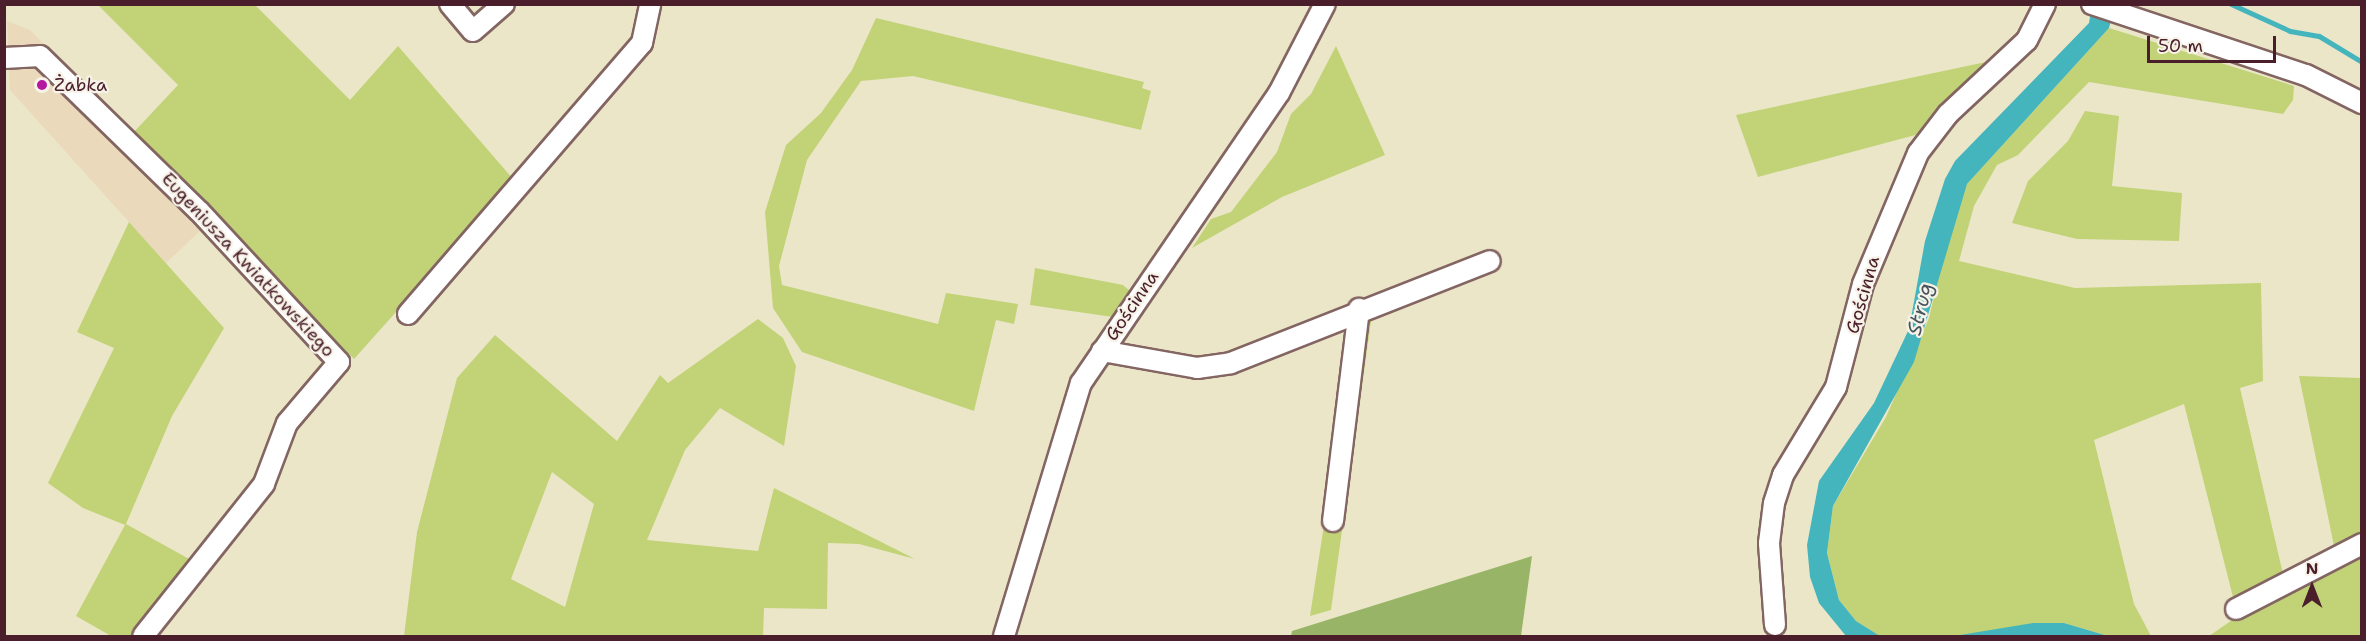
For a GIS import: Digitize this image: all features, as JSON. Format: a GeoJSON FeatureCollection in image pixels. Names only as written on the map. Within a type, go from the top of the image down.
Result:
{"type":"FeatureCollection","features":[{"type":"Feature","properties":{"kind":"street"},"geometry":{"type":"LineString","coordinates":[[450,4],[473,31],[504,4]]}},
{"type":"Feature","properties":{"kind":"street"},"geometry":{"type":"LineString","coordinates":[[408,314],[642,43],[650,4]]}},
{"type":"Feature","properties":{"kind":"street","name":"Gościnna"},"geometry":{"type":"LineString","coordinates":[[1004,636],[1071,404],[1102,351],[1279,93],[1325,4]]}},
{"type":"Feature","properties":{"kind":"street","name":"Gościnna"},"geometry":{"type":"LineString","coordinates":[[1775,625],[1769,543],[1774,503],[1783,475],[1836,387],[1863,284],[1913,164],[1929,134],[2027,40],[2044,4]]}},
{"type":"Feature","properties":{"kind":"street"},"geometry":{"type":"LineString","coordinates":[[2092,4],[2306,75],[2361,103]]}},
{"type":"Feature","properties":{"kind":"street","name":"Eugeniusza Kwiatkowskiego"},"geometry":{"type":"LineString","coordinates":[[4,58],[40,56],[199,211],[339,362],[287,423],[264,484],[143,636]]}},
{"type":"Feature","properties":{"kind":"street"},"geometry":{"type":"LineString","coordinates":[[1102,351],[1197,368],[1231,363],[1359,309],[1490,261]]}},
{"type":"Feature","properties":{"kind":"street"},"geometry":{"type":"LineString","coordinates":[[1333,521],[1359,309]]}},
{"type":"Feature","properties":{"kind":"street"},"geometry":{"type":"LineString","coordinates":[[2236,609],[2361,544]]}},
{"type":"Feature","properties":{"kind":"shaded area"},"geometry":{"type":"Polygon","coordinates":[[[7,21],[30,30],[216,216],[166,263],[10,90],[7,21]]]}},
{"type":"Feature","properties":{"kind":"green space"},"geometry":{"type":"Polygon","coordinates":[[[98,5],[255,5],[350,100],[398,46],[514,180],[354,359],[133,133],[178,85],[98,5]]]}},
{"type":"Feature","properties":{"kind":"green space"},"geometry":{"type":"Polygon","coordinates":[[[876,18],[1144,82],[1142,88],[1151,91],[1141,130],[913,76],[861,81],[807,160],[779,266],[782,285],[938,324],[946,293],[1018,304],[1014,324],[996,320],[974,411],[802,352],[773,308],[765,212],[786,145],[821,113],[852,70],[876,18]]]}},
{"type":"Feature","properties":{"kind":"green space"},"geometry":{"type":"Polygon","coordinates":[[[2109,28],[2294,86],[2293,100],[2283,114],[2089,82],[2018,155],[1997,165],[1974,206],[1959,261],[2075,288],[2261,283],[2263,381],[2240,388],[2283,574],[2234,601],[2184,404],[2094,440],[2134,604],[2151,636],[2108,636],[2064,623],[1954,636],[1880,636],[1856,621],[1839,600],[1827,553],[1833,506],[1886,417],[1929,318],[1952,220],[1967,184],[2109,28]]]}},
{"type":"Feature","properties":{"kind":"green space"},"geometry":{"type":"Polygon","coordinates":[[[1336,46],[1385,155],[1282,197],[1192,248],[1211,219],[1231,212],[1277,152],[1291,114],[1311,94],[1336,46]]]}},
{"type":"Feature","properties":{"kind":"green space"},"geometry":{"type":"Polygon","coordinates":[[[2000,59],[1919,134],[1758,177],[1736,115],[2000,59]]]}},
{"type":"Feature","properties":{"kind":"green space"},"geometry":{"type":"Polygon","coordinates":[[[2085,111],[2119,116],[2112,186],[2182,193],[2179,241],[2077,239],[2012,223],[2028,181],[2068,141],[2085,111]]]}},
{"type":"Feature","properties":{"kind":"green space"},"geometry":{"type":"Polygon","coordinates":[[[129,222],[224,328],[172,416],[126,524],[191,560],[130,636],[111,636],[76,616],[125,525],[83,508],[48,483],[114,348],[77,332],[129,222]]]}},
{"type":"Feature","properties":{"kind":"green space"},"geometry":{"type":"Polygon","coordinates":[[[1035,268],[1123,285],[1130,291],[1113,317],[1030,305],[1035,268]]]}},
{"type":"Feature","properties":{"kind":"green space"},"geometry":{"type":"Polygon","coordinates":[[[1373,307],[1331,610],[1310,616],[1353,336],[1340,320],[1373,307]]]}},
{"type":"Feature","properties":{"kind":"green space"},"geometry":{"type":"Polygon","coordinates":[[[758,319],[783,338],[796,366],[784,446],[720,408],[685,450],[647,540],[758,551],[774,488],[915,559],[859,544],[828,543],[827,609],[764,608],[763,636],[404,636],[417,532],[457,378],[495,335],[617,441],[660,375],[668,383],[758,319]],[[552,472],[511,579],[565,607],[594,504],[552,472]]]}},
{"type":"Feature","properties":{"kind":"green space"},"geometry":{"type":"Polygon","coordinates":[[[2299,376],[2361,378],[2361,535],[2334,546],[2299,376]]]}},
{"type":"Feature","properties":{"kind":"green space"},"geometry":{"type":"Polygon","coordinates":[[[2361,551],[2361,636],[2209,636],[2238,616],[2361,551]]]}},
{"type":"Feature","properties":{"kind":"green space"},"geometry":{"type":"Polygon","coordinates":[[[1532,556],[1521,636],[1291,636],[1292,631],[1532,556]]]}},
{"type":"Feature","properties":{"kind":"water","name":"Strug"},"geometry":{"type":"Polygon","coordinates":[[[2092,5],[2115,5],[2109,28],[1967,184],[1914,362],[1833,506],[1827,553],[1839,600],[1856,621],[1880,636],[1846,636],[1819,603],[1810,577],[1807,545],[1819,481],[1874,403],[1909,329],[1925,241],[1945,179],[1955,161],[2089,23],[2092,5]]]}},
{"type":"Feature","properties":{"kind":"water"},"geometry":{"type":"Polygon","coordinates":[[[2033,623],[2064,623],[2108,636],[1954,636],[2033,623]]]}},
{"type":"Feature","properties":{"kind":"waterway"},"geometry":{"type":"LineString","coordinates":[[2231,4],[2290,31],[2319,36],[2362,62]]}},
{"type":"Feature","properties":{"kind":"place","name":"Żabka"},"geometry":{"type":"Point","coordinates":[42,85]}}]}
